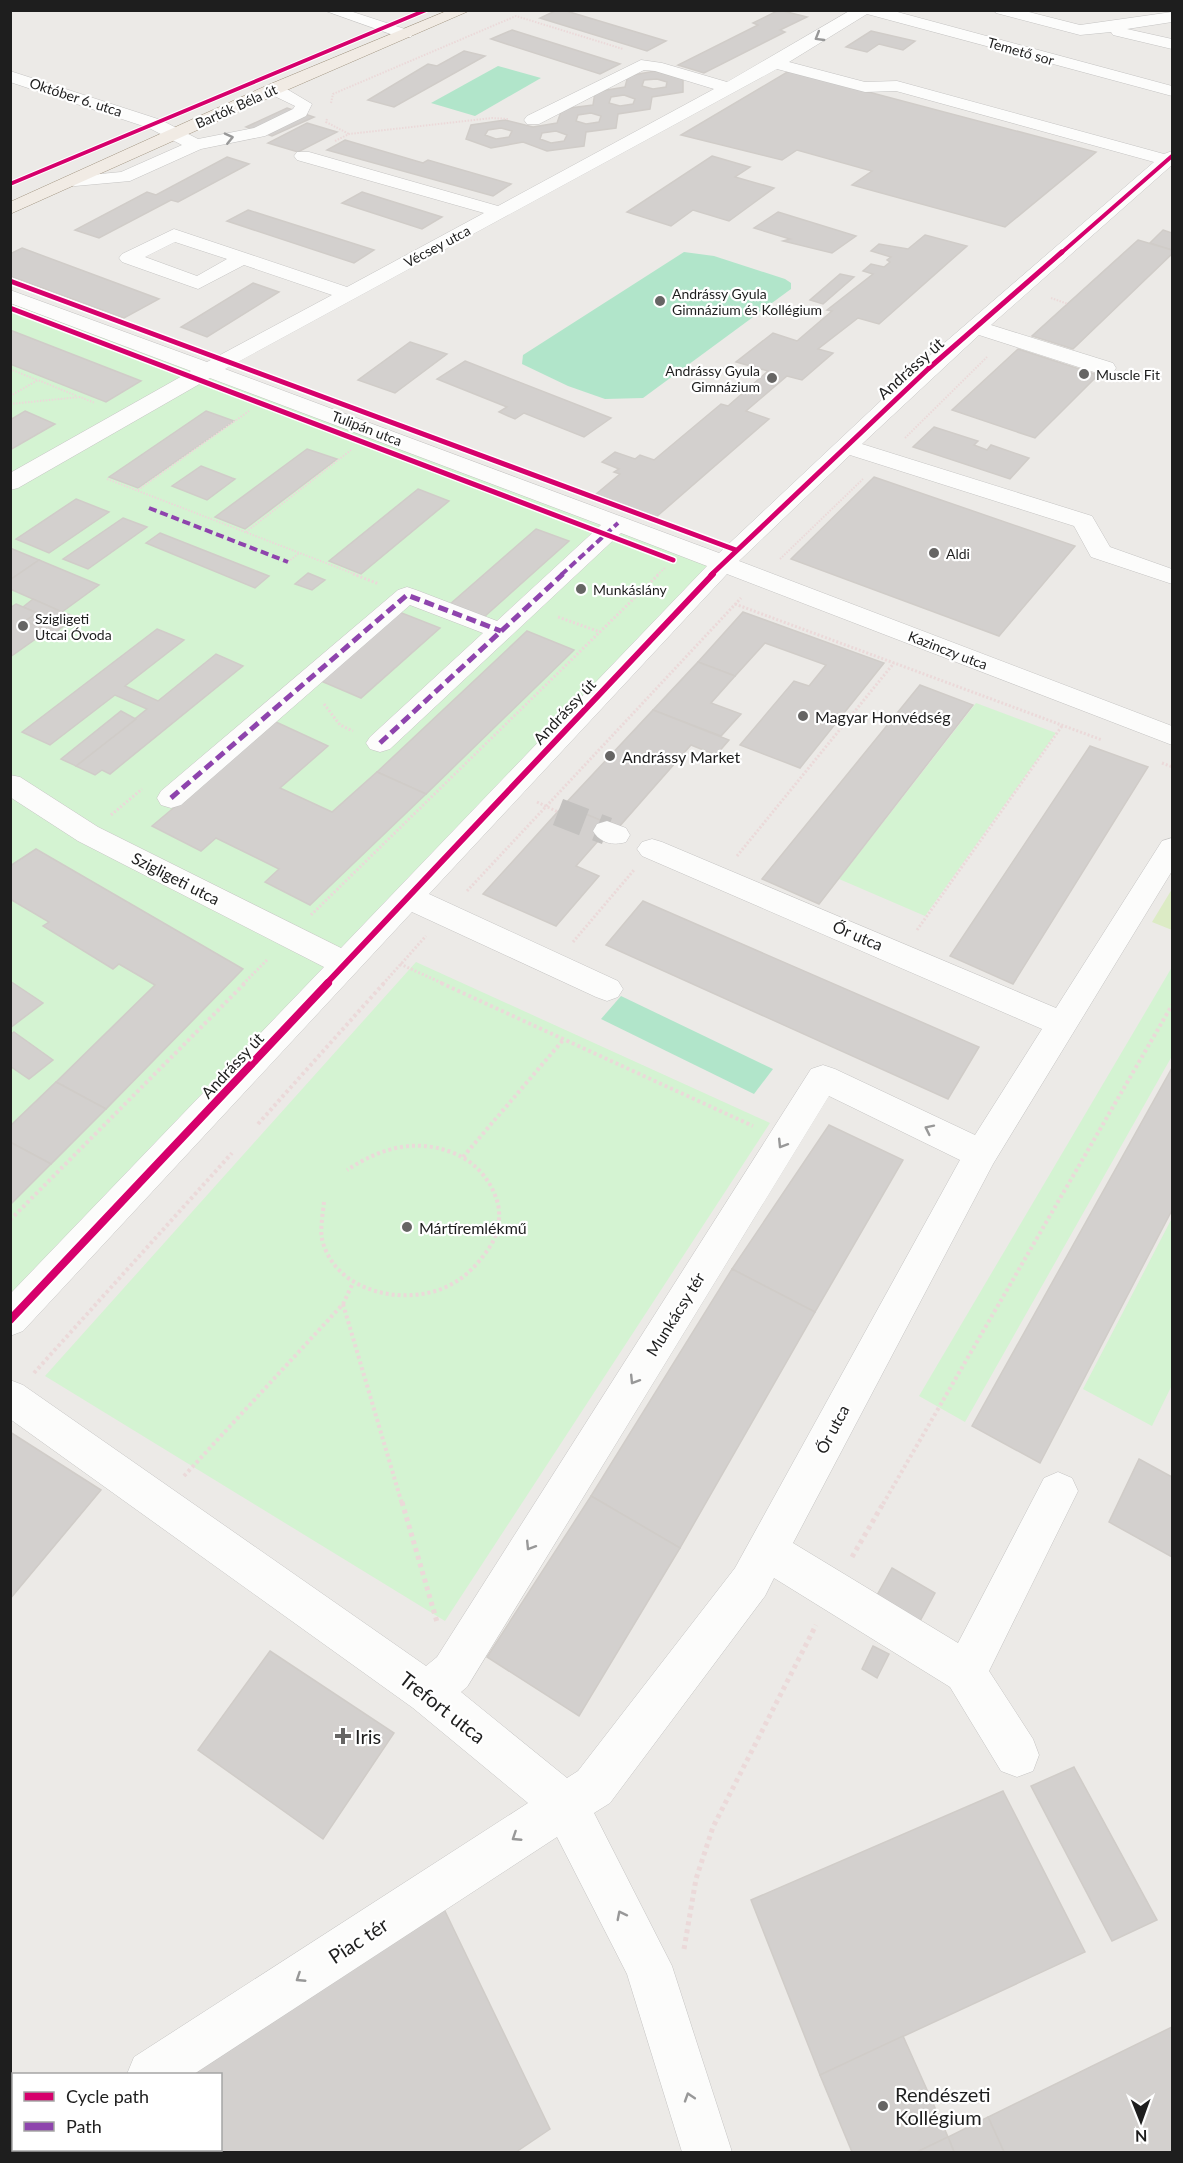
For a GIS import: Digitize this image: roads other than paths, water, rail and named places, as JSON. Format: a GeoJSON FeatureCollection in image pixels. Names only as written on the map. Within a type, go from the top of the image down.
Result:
{"type":"FeatureCollection","features":[{"type":"Feature","properties":{"kind":"main road","name":"Bartók Béla út"},"geometry":{"type":"LineString","coordinates":[[10,209],[274,89],[464,10]]}},
{"type":"Feature","properties":{"kind":"street"},"geometry":{"type":"LineString","coordinates":[[330,10],[405,34]]}},
{"type":"Feature","properties":{"kind":"street","name":"Vécsey utca"},"geometry":{"type":"LineString","coordinates":[[10,483],[210,369],[775,63],[863,10]]}},
{"type":"Feature","properties":{"kind":"street","name":"Temető sor"},"geometry":{"type":"LineString","coordinates":[[870,10],[1173,91]]}},
{"type":"Feature","properties":{"kind":"street"},"geometry":{"type":"LineString","coordinates":[[1001,10],[1080,30],[1173,17]]}},
{"type":"Feature","properties":{"kind":"street"},"geometry":{"type":"LineString","coordinates":[[1025,17],[1064,10]]}},
{"type":"Feature","properties":{"kind":"street"},"geometry":{"type":"LineString","coordinates":[[1054,25],[1136,10]]}},
{"type":"Feature","properties":{"kind":"street"},"geometry":{"type":"LineString","coordinates":[[1107,28],[1173,44]]}},
{"type":"Feature","properties":{"kind":"street"},"geometry":{"type":"LineString","coordinates":[[775,63],[865,87],[897,86],[1170,158]]}},
{"type":"Feature","properties":{"kind":"street"},"geometry":{"type":"LineString","coordinates":[[533,120],[641,65],[656,66],[728,88]]}},
{"type":"Feature","properties":{"kind":"street","name":"Október 6. utca"},"geometry":{"type":"LineString","coordinates":[[10,76],[155,124],[196,145]]}},
{"type":"Feature","properties":{"kind":"street"},"geometry":{"type":"LineString","coordinates":[[75,181],[124,177],[196,145],[259,132],[300,112],[304,105],[274,89]]}},
{"type":"Feature","properties":{"kind":"street"},"geometry":{"type":"LineString","coordinates":[[303,156],[500,212]]}},
{"type":"Feature","properties":{"kind":"street","name":"Andrássy út"},"geometry":{"type":"LineString","coordinates":[[10,1320],[723,563],[976,327],[1155,181],[1170,158]]}},
{"type":"Feature","properties":{"kind":"street"},"geometry":{"type":"LineString","coordinates":[[243,258],[198,283],[129,258],[174,235],[243,258],[349,294]]}},
{"type":"Feature","properties":{"kind":"street","name":"Tulipán utca"},"geometry":{"type":"LineString","coordinates":[[10,296],[723,563]]}},
{"type":"Feature","properties":{"kind":"street"},"geometry":{"type":"LineString","coordinates":[[976,327],[1105,368]]}},
{"type":"Feature","properties":{"kind":"street"},"geometry":{"type":"LineString","coordinates":[[846,446],[1084,520],[1100,552],[1173,577]]}},
{"type":"Feature","properties":{"kind":"street"},"geometry":{"type":"LineString","coordinates":[[380,743],[618,523]]}},
{"type":"Feature","properties":{"kind":"street","name":"Kazinczy utca"},"geometry":{"type":"LineString","coordinates":[[723,563],[1173,736]]}},
{"type":"Feature","properties":{"kind":"street"},"geometry":{"type":"LineString","coordinates":[[171,798],[407,595],[501,631]]}},
{"type":"Feature","properties":{"kind":"street","name":"Szigligeti utca"},"geometry":{"type":"LineString","coordinates":[[10,784],[88,834],[345,964]]}},
{"type":"Feature","properties":{"kind":"street","name":"Őr utca"},"geometry":{"type":"LineString","coordinates":[[652,849],[901,953],[1062,1024]]}},
{"type":"Feature","properties":{"kind":"street","name":"Őr utca"},"geometry":{"type":"LineString","coordinates":[[565,1805],[594,1787],[750,1582],[981,1154],[1173,849]]}},
{"type":"Feature","properties":{"kind":"street"},"geometry":{"type":"LineString","coordinates":[[407,897],[607,989]]}},
{"type":"Feature","properties":{"kind":"street","name":"Munkácsy tér"},"geometry":{"type":"LineString","coordinates":[[428,1693],[452,1672],[823,1078],[981,1154]]}},
{"type":"Feature","properties":{"kind":"street","name":"Trefort utca"},"geometry":{"type":"LineString","coordinates":[[18,1390],[428,1693],[565,1805],[648,1966],[707,2152]]}},
{"type":"Feature","properties":{"kind":"street"},"geometry":{"type":"LineString","coordinates":[[974,1656],[1058,1491]]}},
{"type":"Feature","properties":{"kind":"street"},"geometry":{"type":"LineString","coordinates":[[767,1550],[965,1672],[1017,1755]]}},
{"type":"Feature","properties":{"kind":"street","name":"Piac tér"},"geometry":{"type":"LineString","coordinates":[[153,2073],[565,1805]]}},
{"type":"Feature","properties":{"kind":"tunnel"},"geometry":{"type":"LineString","coordinates":[[558,812],[607,831]]}},
{"type":"Feature","properties":{"kind":"place","name":"Andrássy Gyula Gimnázium és Kollégium"},"geometry":{"type":"Point","coordinates":[660,301]}},
{"type":"Feature","properties":{"kind":"place","name":"Muscle Fit"},"geometry":{"type":"Point","coordinates":[1084,374]}},
{"type":"Feature","properties":{"kind":"place","name":"Andrássy Gyula Gimnázium"},"geometry":{"type":"Point","coordinates":[772,378]}},
{"type":"Feature","properties":{"kind":"place","name":"Aldi"},"geometry":{"type":"Point","coordinates":[934,553]}},
{"type":"Feature","properties":{"kind":"place","name":"Munkáslány"},"geometry":{"type":"Point","coordinates":[581,589]}},
{"type":"Feature","properties":{"kind":"place","name":"Szigligeti Utcai Óvoda"},"geometry":{"type":"Point","coordinates":[23,626]}},
{"type":"Feature","properties":{"kind":"place","name":"Magyar Honvédség"},"geometry":{"type":"Point","coordinates":[803,716]}},
{"type":"Feature","properties":{"kind":"place","name":"Andrássy Market"},"geometry":{"type":"Point","coordinates":[610,756]}},
{"type":"Feature","properties":{"kind":"place","name":"Mártíremlékmű"},"geometry":{"type":"Point","coordinates":[407,1227]}},
{"type":"Feature","properties":{"kind":"place","name":"Iris"},"geometry":{"type":"Point","coordinates":[343,1736]}},
{"type":"Feature","properties":{"kind":"place","name":"Rendészeti Kollégium"},"geometry":{"type":"Point","coordinates":[883,2106]}}]}
